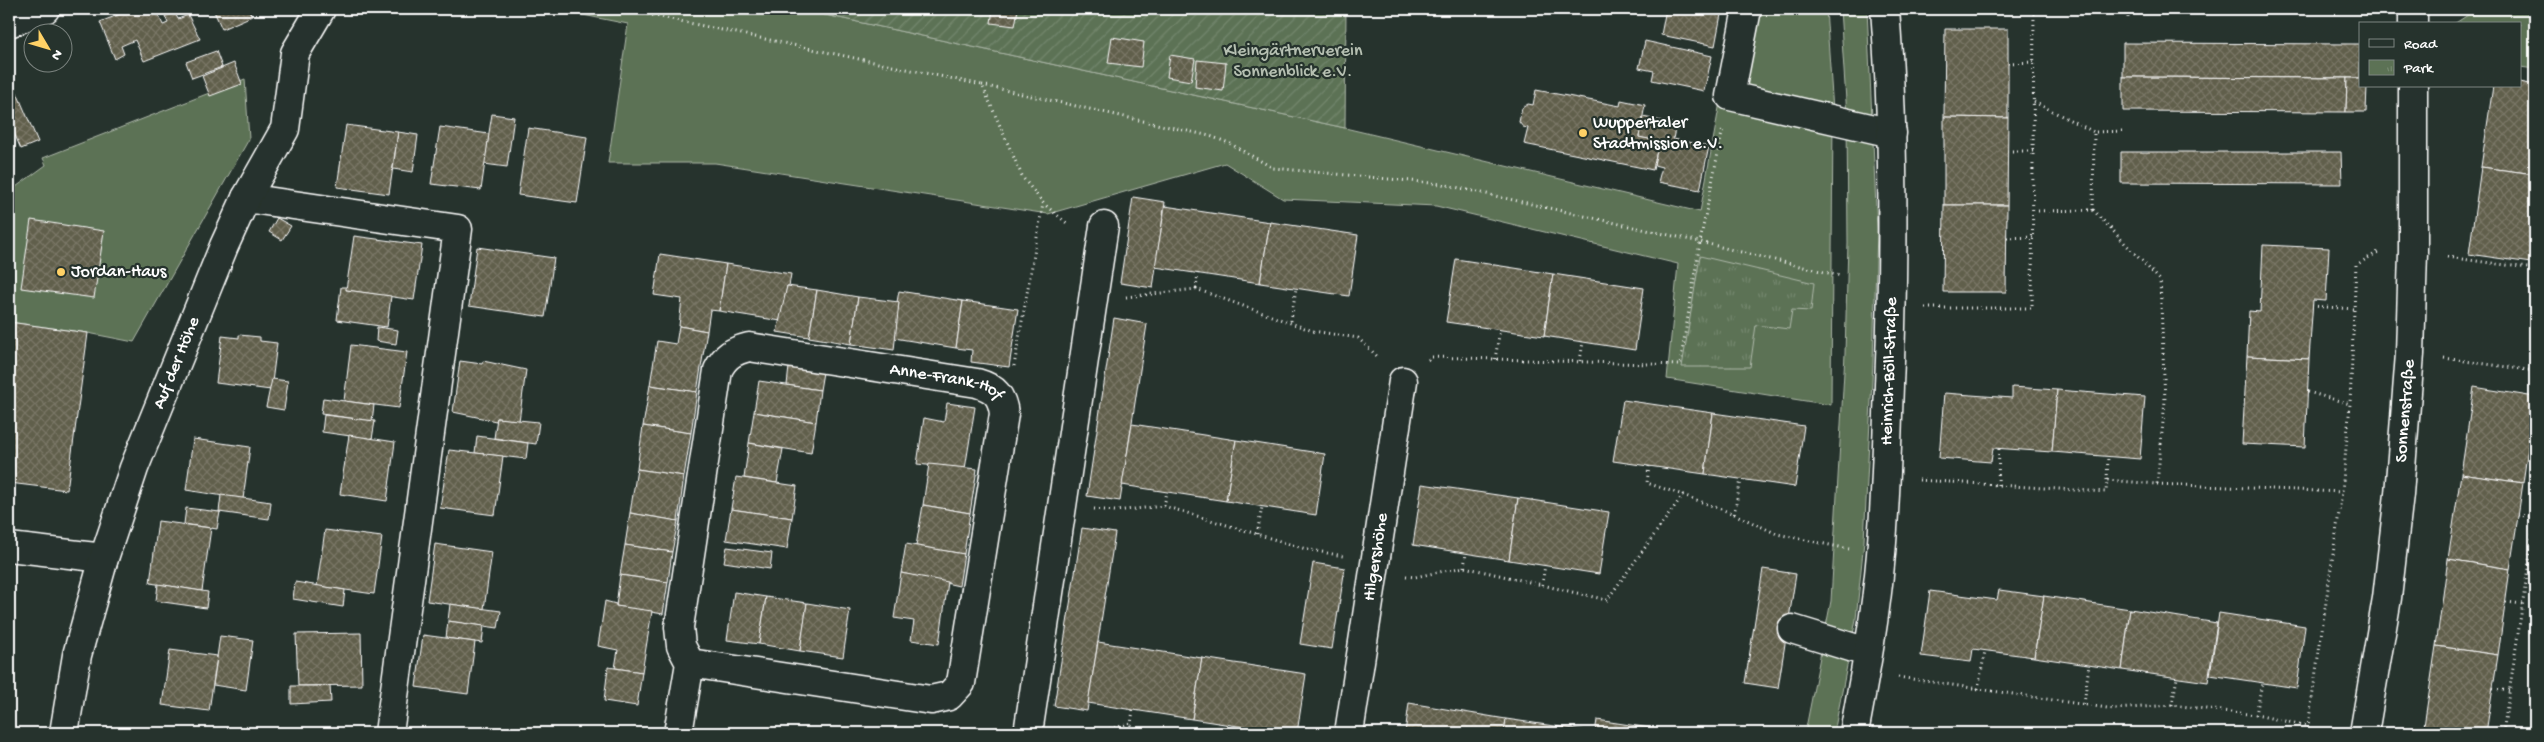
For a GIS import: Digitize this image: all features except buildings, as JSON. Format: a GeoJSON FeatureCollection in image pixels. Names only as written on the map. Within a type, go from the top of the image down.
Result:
{"type":"FeatureCollection","features":[{"type":"Feature","properties":{"kind":"street"},"geometry":{"type":"LineString","coordinates":[[9,23],[45,9]]}},
{"type":"Feature","properties":{"kind":"street"},"geometry":{"type":"LineString","coordinates":[[1747,9],[1730,96],[1892,133]]}},
{"type":"Feature","properties":{"kind":"street","name":"Heinrich-Böll-Straße"},"geometry":{"type":"LineString","coordinates":[[1854,733],[1881,554],[1886,478],[1891,308],[1892,133],[1885,9]]}},
{"type":"Feature","properties":{"kind":"street"},"geometry":{"type":"LineString","coordinates":[[2413,9],[2413,22]]}},
{"type":"Feature","properties":{"kind":"street","name":"Auf der Höhe"},"geometry":{"type":"LineString","coordinates":[[64,733],[77,655],[104,558],[134,468],[224,246],[246,198],[285,129],[296,53],[316,11]]}},
{"type":"Feature","properties":{"kind":"street","name":"Sonnenstraße"},"geometry":{"type":"LineString","coordinates":[[2364,733],[2387,598],[2399,494],[2410,354],[2413,242],[2413,88]]}},
{"type":"Feature","properties":{"kind":"street"},"geometry":{"type":"LineString","coordinates":[[246,198],[458,229],[389,733]]}},
{"type":"Feature","properties":{"kind":"street"},"geometry":{"type":"LineString","coordinates":[[1028,733],[1102,239]]}},
{"type":"Feature","properties":{"kind":"street","name":"Anne-Frank-Hof"},"geometry":{"type":"LineString","coordinates":[[749,347],[977,383],[990,386],[1003,400],[1004,414],[961,683],[949,696],[931,700],[690,663],[681,646],[679,627],[718,370],[723,360],[734,350],[749,347]]}},
{"type":"Feature","properties":{"kind":"street","name":"Hilgershöhe"},"geometry":{"type":"LineString","coordinates":[[1349,733],[1403,381]]}},
{"type":"Feature","properties":{"kind":"street"},"geometry":{"type":"LineString","coordinates":[[9,548],[104,558]]}},
{"type":"Feature","properties":{"kind":"street"},"geometry":{"type":"LineString","coordinates":[[1792,630],[1866,662]]}},
{"type":"Feature","properties":{"kind":"street"},"geometry":{"type":"LineString","coordinates":[[678,733],[690,663]]}},
{"type":"Feature","properties":{"kind":"path"},"geometry":{"type":"LineString","coordinates":[[623,9],[982,84],[1210,136],[1229,143],[1273,168],[1442,184],[1700,242],[1840,276]]}},
{"type":"Feature","properties":{"kind":"path"},"geometry":{"type":"LineString","coordinates":[[1891,308],[2032,308],[2034,9]]}},
{"type":"Feature","properties":{"kind":"path"},"geometry":{"type":"LineString","coordinates":[[2094,9],[2095,11],[2128,12],[2128,19]]}},
{"type":"Feature","properties":{"kind":"path"},"geometry":{"type":"LineString","coordinates":[[2008,63],[2034,62]]}},
{"type":"Feature","properties":{"kind":"path"},"geometry":{"type":"LineString","coordinates":[[982,84],[1023,178],[1044,204],[1102,239]]}},
{"type":"Feature","properties":{"kind":"path"},"geometry":{"type":"LineString","coordinates":[[1093,300],[1196,289],[1291,321],[1313,331],[1358,338],[1403,381],[1432,357],[1680,365],[1700,242],[1730,96]]}},
{"type":"Feature","properties":{"kind":"path"},"geometry":{"type":"LineString","coordinates":[[2034,102],[2094,132],[2124,132]]}},
{"type":"Feature","properties":{"kind":"path"},"geometry":{"type":"LineString","coordinates":[[2094,132],[2093,210],[2160,280],[2165,401],[2157,484]]}},
{"type":"Feature","properties":{"kind":"path"},"geometry":{"type":"LineString","coordinates":[[2007,151],[2034,151]]}},
{"type":"Feature","properties":{"kind":"path"},"geometry":{"type":"LineString","coordinates":[[1003,400],[1010,390],[1044,204]]}},
{"type":"Feature","properties":{"kind":"path"},"geometry":{"type":"LineString","coordinates":[[2034,210],[2093,210]]}},
{"type":"Feature","properties":{"kind":"path"},"geometry":{"type":"LineString","coordinates":[[2007,238],[2033,237]]}},
{"type":"Feature","properties":{"kind":"path"},"geometry":{"type":"LineString","coordinates":[[2307,733],[2342,492],[2350,404],[2356,265],[2413,242],[2535,269]]}},
{"type":"Feature","properties":{"kind":"path"},"geometry":{"type":"LineString","coordinates":[[1196,289],[1198,273]]}},
{"type":"Feature","properties":{"kind":"path"},"geometry":{"type":"LineString","coordinates":[[1291,321],[1296,288]]}},
{"type":"Feature","properties":{"kind":"path"},"geometry":{"type":"LineString","coordinates":[[2312,306],[2354,309]]}},
{"type":"Feature","properties":{"kind":"path"},"geometry":{"type":"LineString","coordinates":[[1495,359],[1500,330]]}},
{"type":"Feature","properties":{"kind":"path"},"geometry":{"type":"LineString","coordinates":[[1580,361],[1583,342]]}},
{"type":"Feature","properties":{"kind":"path"},"geometry":{"type":"LineString","coordinates":[[2410,354],[2535,371]]}},
{"type":"Feature","properties":{"kind":"path"},"geometry":{"type":"LineString","coordinates":[[2308,392],[2350,404]]}},
{"type":"Feature","properties":{"kind":"path"},"geometry":{"type":"LineString","coordinates":[[1998,485],[1999,448]]}},
{"type":"Feature","properties":{"kind":"path"},"geometry":{"type":"LineString","coordinates":[[1886,478],[2106,492],[2108,456]]}},
{"type":"Feature","properties":{"kind":"path"},"geometry":{"type":"LineString","coordinates":[[1649,466],[1647,483],[1734,514],[1777,534],[1828,546],[1881,554]]}},
{"type":"Feature","properties":{"kind":"path"},"geometry":{"type":"LineString","coordinates":[[1734,514],[1741,480]]}},
{"type":"Feature","properties":{"kind":"path"},"geometry":{"type":"LineString","coordinates":[[2107,480],[2342,492]]}},
{"type":"Feature","properties":{"kind":"path"},"geometry":{"type":"LineString","coordinates":[[1164,506],[1167,492]]}},
{"type":"Feature","properties":{"kind":"path"},"geometry":{"type":"LineString","coordinates":[[1062,506],[1116,511],[1164,506],[1306,549],[1415,577],[1464,567],[1607,600],[1682,495]]}},
{"type":"Feature","properties":{"kind":"path"},"geometry":{"type":"LineString","coordinates":[[1257,534],[1262,506]]}},
{"type":"Feature","properties":{"kind":"path"},"geometry":{"type":"LineString","coordinates":[[2518,516],[2535,517]]}},
{"type":"Feature","properties":{"kind":"path"},"geometry":{"type":"LineString","coordinates":[[2504,733],[2535,522]]}},
{"type":"Feature","properties":{"kind":"path"},"geometry":{"type":"LineString","coordinates":[[1464,567],[1466,554]]}},
{"type":"Feature","properties":{"kind":"path"},"geometry":{"type":"LineString","coordinates":[[2529,559],[2535,560]]}},
{"type":"Feature","properties":{"kind":"path"},"geometry":{"type":"LineString","coordinates":[[1542,585],[1545,566]]}},
{"type":"Feature","properties":{"kind":"path"},"geometry":{"type":"LineString","coordinates":[[2506,602],[2523,604]]}},
{"type":"Feature","properties":{"kind":"path"},"geometry":{"type":"LineString","coordinates":[[1978,689],[1985,651]]}},
{"type":"Feature","properties":{"kind":"path"},"geometry":{"type":"LineString","coordinates":[[1866,662],[1978,689],[2114,709],[2172,705],[2256,715],[2308,726]]}},
{"type":"Feature","properties":{"kind":"path"},"geometry":{"type":"LineString","coordinates":[[2084,704],[2089,665]]}},
{"type":"Feature","properties":{"kind":"path"},"geometry":{"type":"LineString","coordinates":[[2172,705],[2177,678]]}},
{"type":"Feature","properties":{"kind":"path"},"geometry":{"type":"LineString","coordinates":[[2256,715],[2262,683]]}},
{"type":"Feature","properties":{"kind":"path"},"geometry":{"type":"LineString","coordinates":[[2493,690],[2510,691]]}},
{"type":"Feature","properties":{"kind":"path"},"geometry":{"type":"LineString","coordinates":[[1133,710],[1131,724],[1134,733]]}},
{"type":"Feature","properties":{"kind":"path"},"geometry":{"type":"LineString","coordinates":[[1090,733],[1131,724]]}},
{"type":"Feature","properties":{"kind":"path"},"geometry":{"type":"LineString","coordinates":[[1236,733],[1237,726]]}},
{"type":"Feature","properties":{"kind":"green space"},"geometry":{"type":"Polygon","coordinates":[[[553,9],[798,9],[1345,128],[1700,212],[1737,9],[1826,9],[1833,111],[1831,405],[1667,379],[1678,264],[1436,206],[1283,199],[1225,163],[1048,214],[715,163],[608,163],[628,24],[553,9]]]}},
{"type":"Feature","properties":{"kind":"green space","name":"Kleingärtnerverein Sonnenblick e.V."},"geometry":{"type":"Polygon","coordinates":[[[798,9],[1346,9],[1345,128],[798,9]]]}},
{"type":"Feature","properties":{"kind":"green space"},"geometry":{"type":"Polygon","coordinates":[[[1840,9],[1867,9],[1877,230],[1873,361],[1864,541],[1856,619],[1834,733],[1805,733],[1831,601],[1845,354],[1848,243],[1847,116],[1840,9]]]}},
{"type":"Feature","properties":{"kind":"green space"},"geometry":{"type":"Polygon","coordinates":[[[2535,12],[2535,69],[2522,67],[2522,22],[2457,22],[2471,13],[2535,12]]]}},
{"type":"Feature","properties":{"kind":"green space"},"geometry":{"type":"Polygon","coordinates":[[[245,79],[249,139],[134,342],[88,333],[9,322],[9,192],[46,165],[43,158],[245,79]]]}},
{"type":"Feature","properties":{"kind":"green space"},"geometry":{"type":"Polygon","coordinates":[[[1700,256],[1814,283],[1811,311],[1792,310],[1789,329],[1756,325],[1750,367],[1682,367],[1700,256]]]}},
{"type":"Feature","properties":{"kind":"place","name":"Wuppertaler Stadtmission e.V."},"geometry":{"type":"Point","coordinates":[1583,133]}},
{"type":"Feature","properties":{"kind":"place","name":"Jordan-Haus"},"geometry":{"type":"Point","coordinates":[61,272]}}]}
